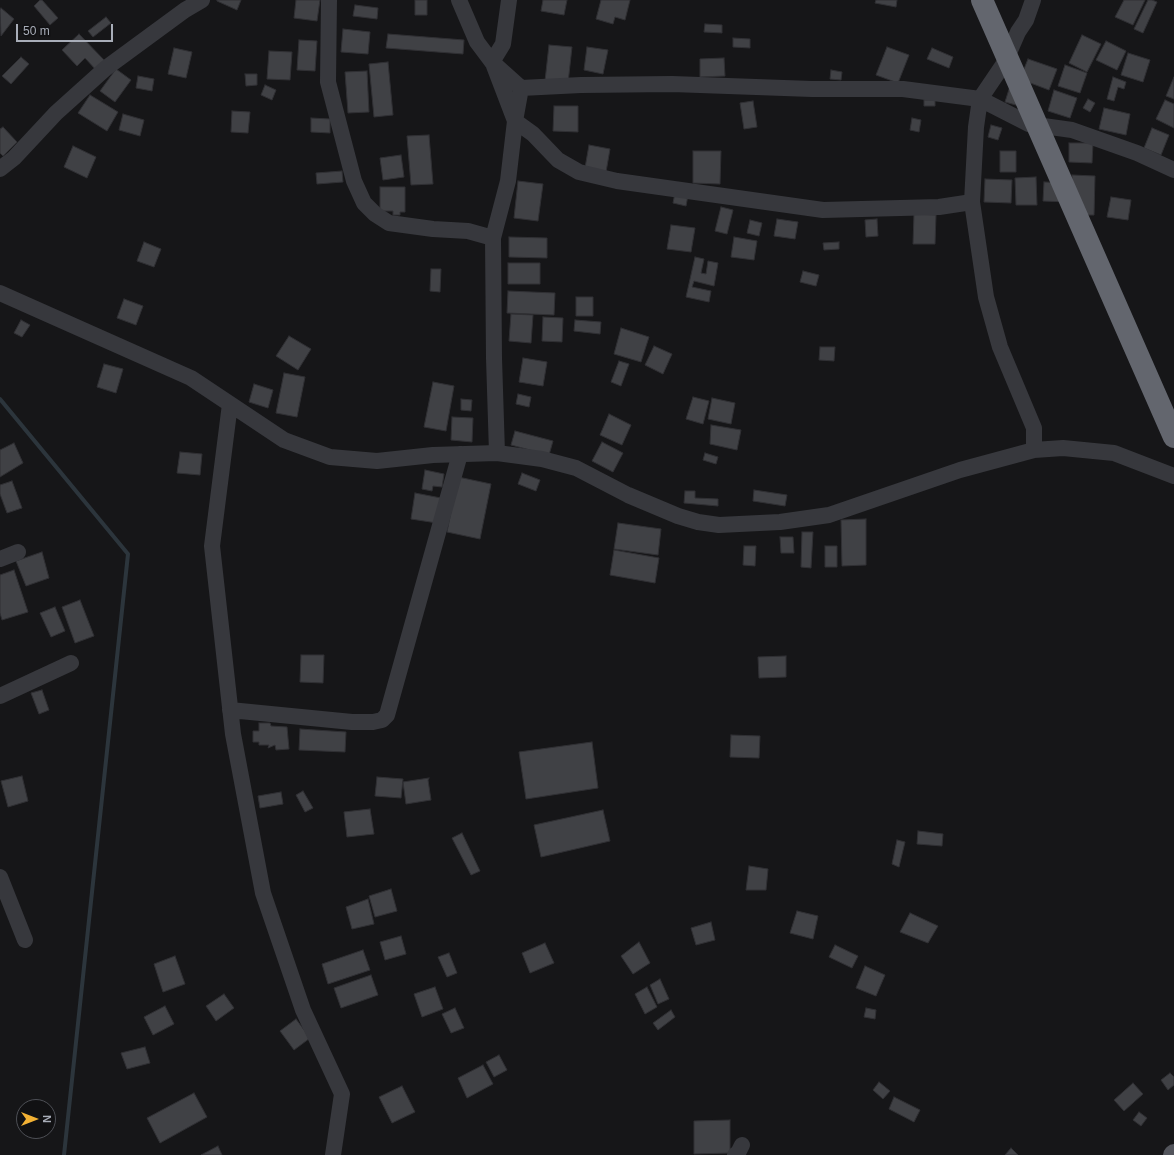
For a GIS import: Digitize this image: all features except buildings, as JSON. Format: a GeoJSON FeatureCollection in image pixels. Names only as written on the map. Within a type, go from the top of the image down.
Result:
{"type":"FeatureCollection","features":[{"type":"Feature","properties":{"kind":"highway"},"geometry":{"type":"LineString","coordinates":[[982,0],[1174,437]]}},
{"type":"Feature","properties":{"kind":"street"},"geometry":{"type":"LineString","coordinates":[[0,169],[14,158],[56,113],[106,68],[202,0]]}},
{"type":"Feature","properties":{"kind":"street"},"geometry":{"type":"LineString","coordinates":[[329,0],[328,82],[354,181],[364,203],[375,214],[389,223],[433,229],[468,231],[493,238]]}},
{"type":"Feature","properties":{"kind":"street"},"geometry":{"type":"LineString","coordinates":[[459,0],[477,42],[492,62],[521,88],[581,85],[672,84],[804,89],[903,89],[980,100],[1029,124],[1072,130],[1137,153],[1174,170]]}},
{"type":"Feature","properties":{"kind":"street"},"geometry":{"type":"LineString","coordinates":[[492,62],[503,44],[509,0]]}},
{"type":"Feature","properties":{"kind":"street"},"geometry":{"type":"LineString","coordinates":[[1033,0],[1026,20],[1018,32],[1005,62],[980,100],[976,127],[972,202],[986,297],[1000,347],[1034,428],[1034,450]]}},
{"type":"Feature","properties":{"kind":"street"},"geometry":{"type":"LineString","coordinates":[[492,62],[515,121],[533,134],[558,160],[579,172],[617,181],[823,210],[939,207],[972,202]]}},
{"type":"Feature","properties":{"kind":"street"},"geometry":{"type":"LineString","coordinates":[[497,453],[494,358],[493,238],[508,181],[515,121],[521,88]]}},
{"type":"Feature","properties":{"kind":"street"},"geometry":{"type":"LineString","coordinates":[[0,293],[191,378],[284,440],[330,457],[377,460],[497,453],[542,459],[576,468],[628,495],[678,516],[698,522],[719,525],[780,522],[830,515],[960,470],[1034,450],[1063,448],[1114,453],[1174,476]]}},
{"type":"Feature","properties":{"kind":"street"},"geometry":{"type":"LineString","coordinates":[[230,404],[212,546],[233,734],[263,893],[303,1010],[342,1094],[333,1155]]}},
{"type":"Feature","properties":{"kind":"street"},"geometry":{"type":"LineString","coordinates":[[230,710],[352,722],[373,722],[382,720],[387,715],[460,454]]}},
{"type":"Feature","properties":{"kind":"street"},"geometry":{"type":"LineString","coordinates":[[0,559],[18,552]]}},
{"type":"Feature","properties":{"kind":"street"},"geometry":{"type":"LineString","coordinates":[[0,696],[71,663]]}},
{"type":"Feature","properties":{"kind":"street"},"geometry":{"type":"LineString","coordinates":[[0,877],[25,940]]}},
{"type":"Feature","properties":{"kind":"waterway"},"geometry":{"type":"LineString","coordinates":[[0,399],[128,554],[64,1155]]}}]}
